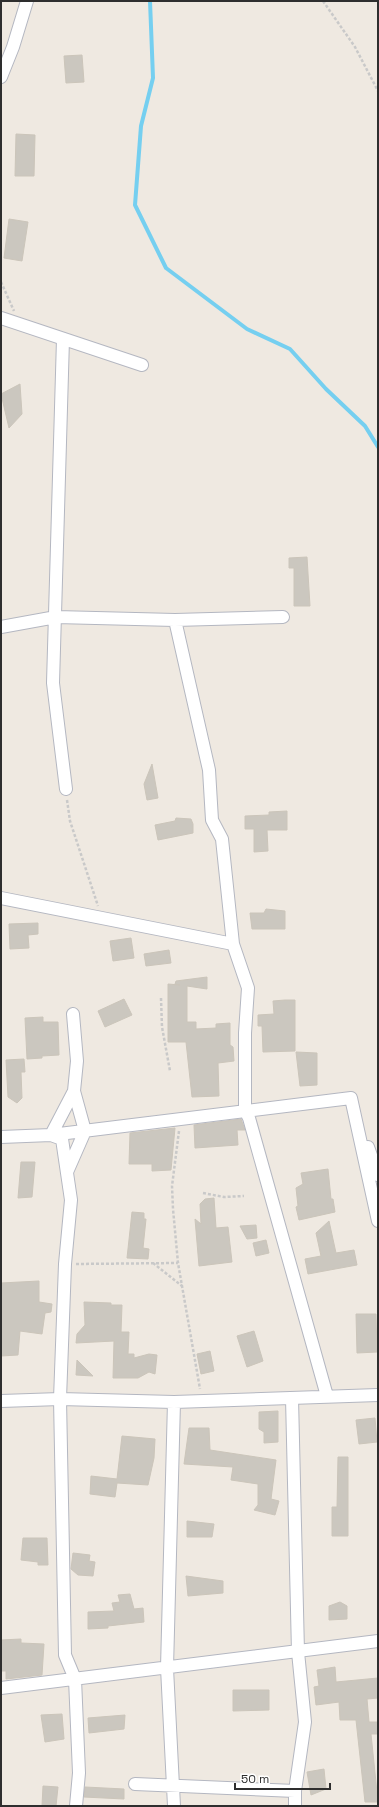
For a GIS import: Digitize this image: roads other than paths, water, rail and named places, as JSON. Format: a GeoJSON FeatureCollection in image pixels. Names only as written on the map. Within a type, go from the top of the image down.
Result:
{"type":"FeatureCollection","features":[{"type":"Feature","properties":{"kind":"street"},"geometry":{"type":"LineString","coordinates":[[1,77],[13,47],[27,1]]}},
{"type":"Feature","properties":{"kind":"street"},"geometry":{"type":"LineString","coordinates":[[1,318],[142,366]]}},
{"type":"Feature","properties":{"kind":"street"},"geometry":{"type":"LineString","coordinates":[[63,339],[54,683],[66,789]]}},
{"type":"Feature","properties":{"kind":"street"},"geometry":{"type":"LineString","coordinates":[[1,627],[56,617],[175,620],[283,617]]}},
{"type":"Feature","properties":{"kind":"street"},"geometry":{"type":"LineString","coordinates":[[175,620],[209,770],[212,820],[222,839],[233,944],[248,988],[245,1033],[245,1110],[251,1126],[327,1396]]}},
{"type":"Feature","properties":{"kind":"street"},"geometry":{"type":"LineString","coordinates":[[1,898],[233,944]]}},
{"type":"Feature","properties":{"kind":"street"},"geometry":{"type":"LineString","coordinates":[[67,1173],[85,1131],[74,1090],[76,1061],[73,1014]]}},
{"type":"Feature","properties":{"kind":"street"},"geometry":{"type":"LineString","coordinates":[[51,1135],[74,1090]]}},
{"type":"Feature","properties":{"kind":"street"},"geometry":{"type":"LineString","coordinates":[[1,1137],[51,1135],[351,1098],[378,1221]]}},
{"type":"Feature","properties":{"kind":"street"},"geometry":{"type":"LineString","coordinates":[[358,1131],[363,1135],[377,1170]]}},
{"type":"Feature","properties":{"kind":"street"},"geometry":{"type":"LineString","coordinates":[[51,1135],[62,1139],[71,1200],[65,1264],[60,1399],[65,1654],[75,1678],[79,1772],[76,1806]]}},
{"type":"Feature","properties":{"kind":"street"},"geometry":{"type":"LineString","coordinates":[[1,1401],[60,1399],[174,1402],[378,1395]]}},
{"type":"Feature","properties":{"kind":"street"},"geometry":{"type":"LineString","coordinates":[[292,1398],[298,1652],[305,1722],[295,1791],[295,1806]]}},
{"type":"Feature","properties":{"kind":"street"},"geometry":{"type":"LineString","coordinates":[[174,1402],[167,1668],[174,1806]]}},
{"type":"Feature","properties":{"kind":"street"},"geometry":{"type":"LineString","coordinates":[[1,1688],[378,1641]]}},
{"type":"Feature","properties":{"kind":"street"},"geometry":{"type":"LineString","coordinates":[[135,1784],[295,1791]]}},
{"type":"Feature","properties":{"kind":"waterway"},"geometry":{"type":"LineString","coordinates":[[150,1],[153,78],[141,126],[135,205],[166,268],[247,329],[290,349],[326,389],[365,426],[378,447]]}}]}
